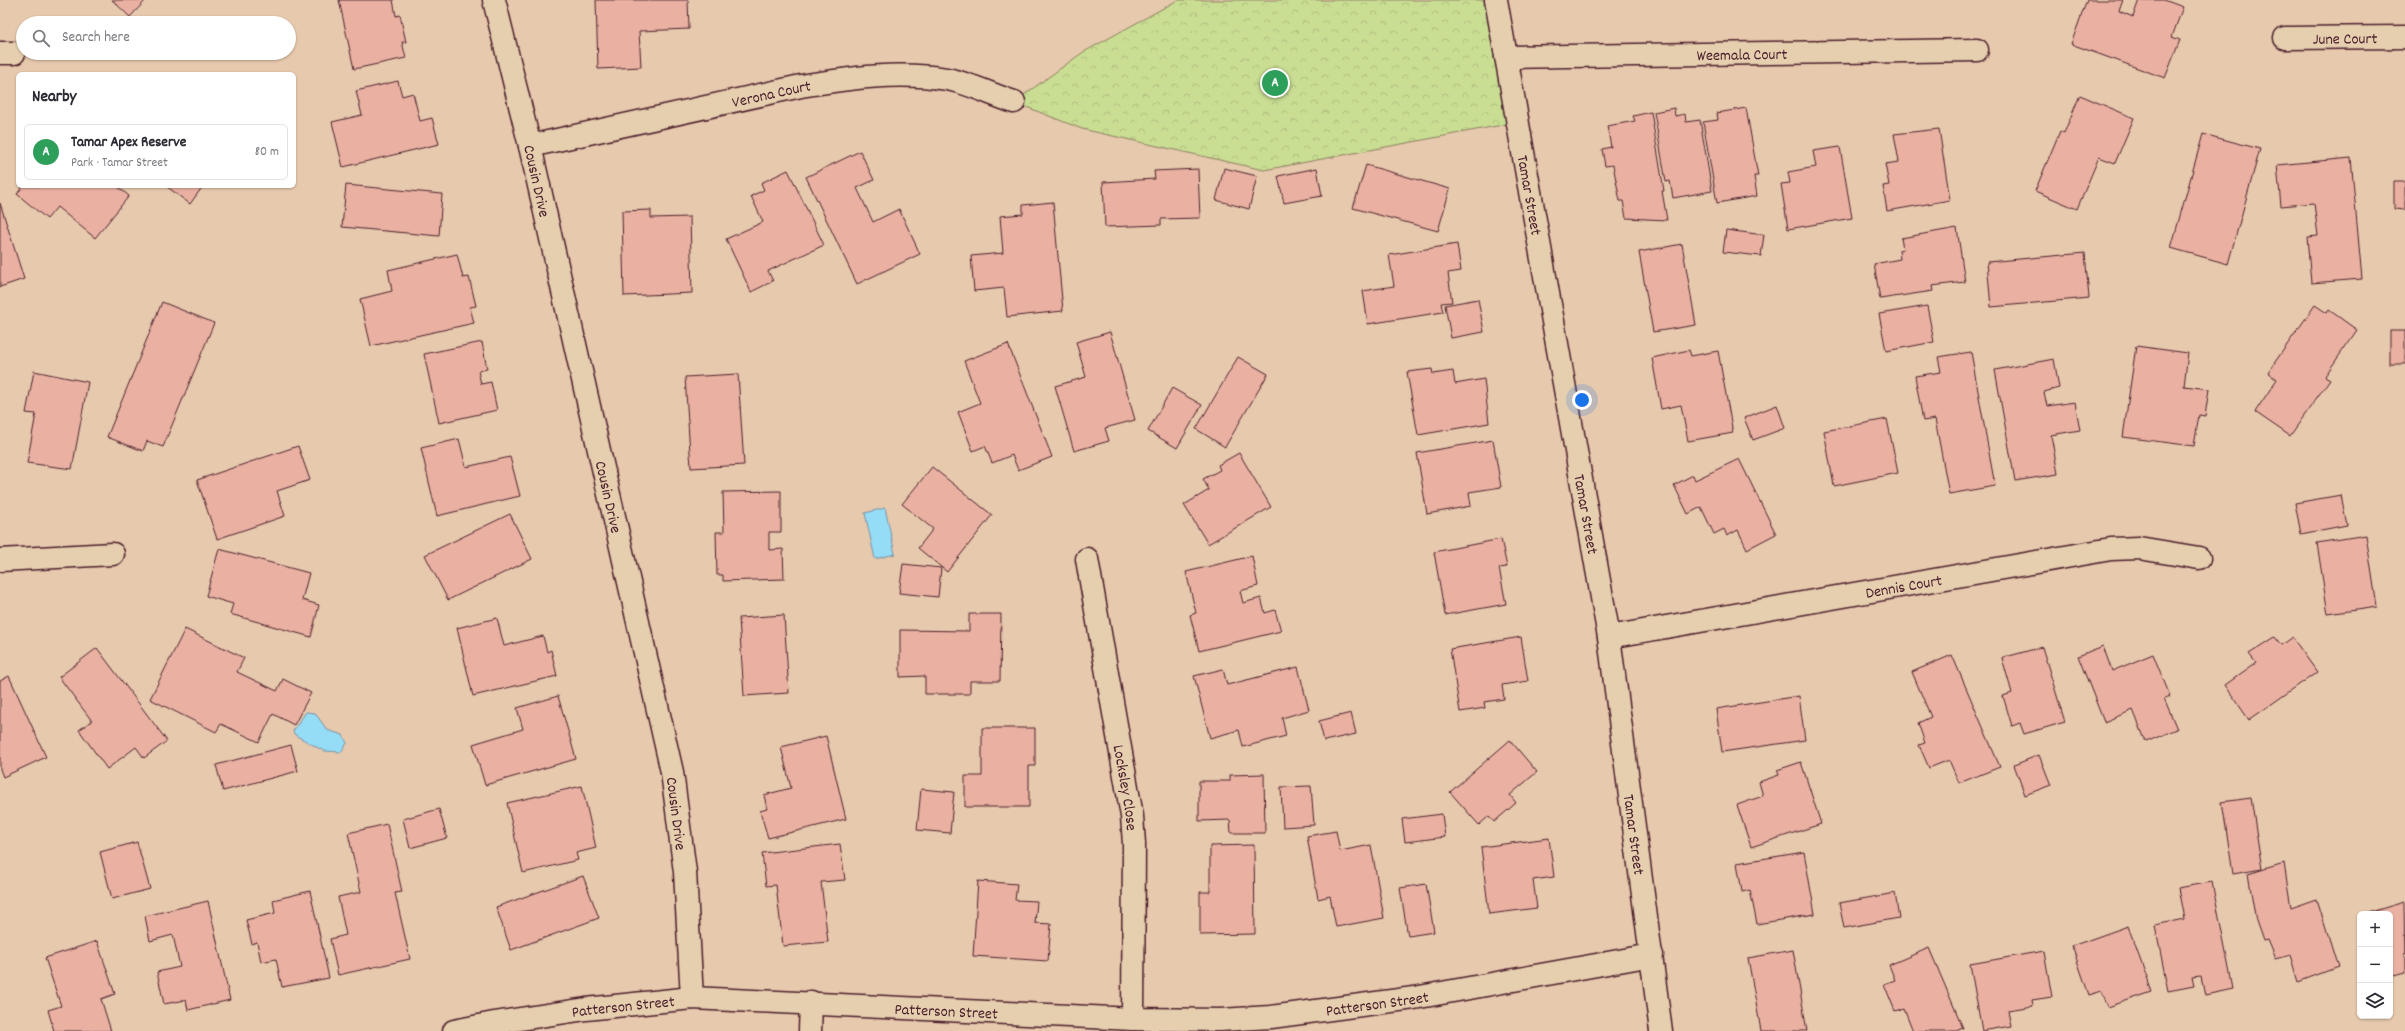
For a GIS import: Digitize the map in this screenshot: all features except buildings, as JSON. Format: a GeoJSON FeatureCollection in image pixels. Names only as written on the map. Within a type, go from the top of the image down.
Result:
{"type":"FeatureCollection","features":[{"type":"Feature","properties":{"kind":"street","name":"Cousin Drive"},"geometry":{"type":"LineString","coordinates":[[494,0],[530,146],[672,772],[685,872],[692,998]]}},
{"type":"Feature","properties":{"kind":"street","name":"Tamar Street"},"geometry":{"type":"LineString","coordinates":[[1496,0],[1609,638],[1661,1031]]}},
{"type":"Feature","properties":{"kind":"street","name":"June Court"},"geometry":{"type":"LineString","coordinates":[[2285,38],[2405,37]]}},
{"type":"Feature","properties":{"kind":"street","name":"Weemala Court"},"geometry":{"type":"LineString","coordinates":[[1506,56],[1977,50]]}},
{"type":"Feature","properties":{"kind":"street","name":"Verona Court"},"geometry":{"type":"LineString","coordinates":[[530,146],[801,86],[843,79],[904,76],[949,79],[1014,102]]}},
{"type":"Feature","properties":{"kind":"street","name":"Dennis Court"},"geometry":{"type":"LineString","coordinates":[[1609,638],[2111,549],[2139,548],[2199,558]]}},
{"type":"Feature","properties":{"kind":"street"},"geometry":{"type":"LineString","coordinates":[[0,560],[113,554]]}},
{"type":"Feature","properties":{"kind":"street","name":"Locksley Close"},"geometry":{"type":"LineString","coordinates":[[1087,559],[1132,816],[1134,844],[1133,1019]]}},
{"type":"Feature","properties":{"kind":"street","name":"Patterson Street"},"geometry":{"type":"LineString","coordinates":[[454,1031],[494,1023],[586,1009],[692,998],[810,1002],[1133,1019],[1220,1020],[1271,1017],[1348,1009],[1652,955]]}},
{"type":"Feature","properties":{"kind":"street"},"geometry":{"type":"LineString","coordinates":[[810,1002],[810,1031]]}},
{"type":"Feature","properties":{"kind":"green space"},"geometry":{"type":"Polygon","coordinates":[[[1178,0],[1496,0],[1518,122],[1264,170],[1082,129],[1014,102],[1082,53],[1178,0]]]}},
{"type":"Feature","properties":{"kind":"water"},"geometry":{"type":"Polygon","coordinates":[[[885,508],[895,554],[875,559],[865,513],[885,508]]]}},
{"type":"Feature","properties":{"kind":"water"},"geometry":{"type":"Polygon","coordinates":[[[306,712],[315,713],[327,730],[343,735],[347,743],[341,752],[324,751],[295,735],[293,731],[306,712]]]}},
{"type":"Feature","properties":{"kind":"place","name":"Tamar Apex Reserve"},"geometry":{"type":"Point","coordinates":[1275,83]}}]}
